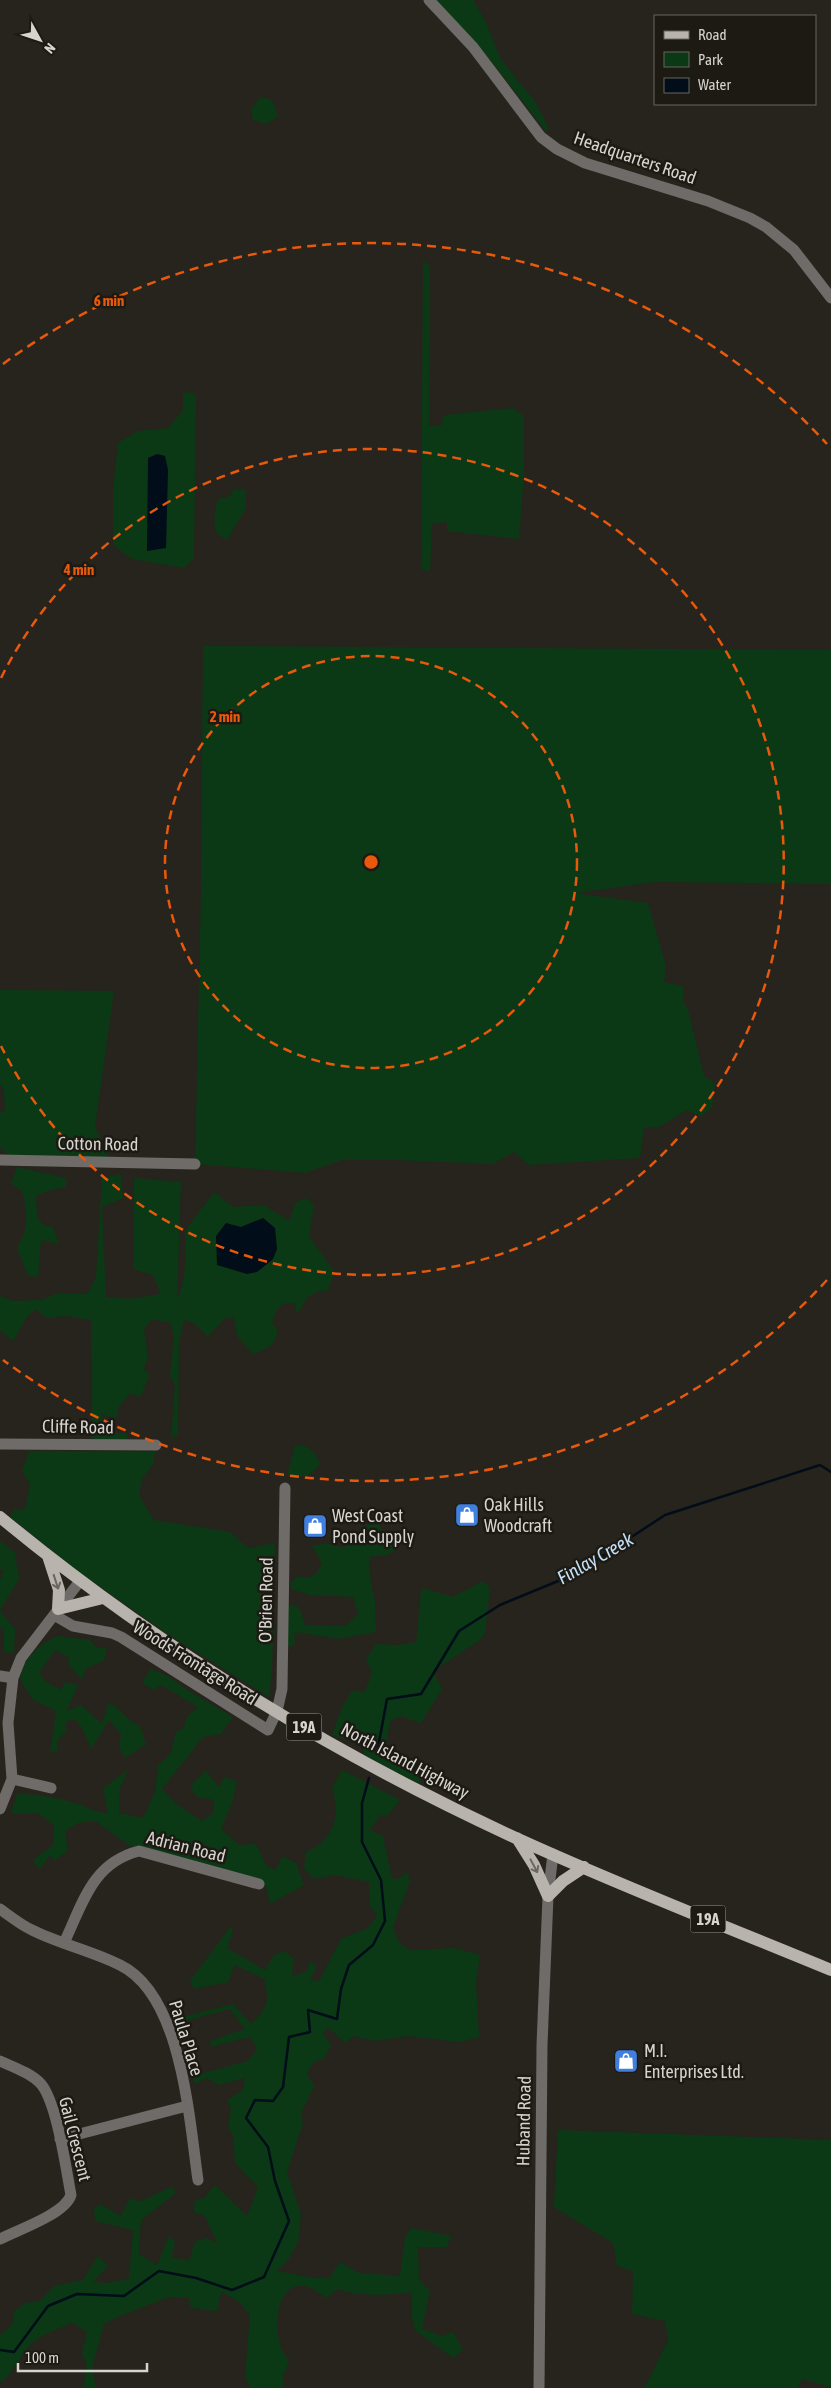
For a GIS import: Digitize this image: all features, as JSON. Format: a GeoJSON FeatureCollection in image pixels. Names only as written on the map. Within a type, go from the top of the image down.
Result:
{"type":"FeatureCollection","features":[{"type":"Feature","properties":{"kind":"main road","name":"North Island Highway"},"geometry":{"type":"LineString","coordinates":[[0,1516],[80,1581],[193,1659],[277,1711],[420,1791],[584,1868],[831,1970]]}},
{"type":"Feature","properties":{"kind":"main road"},"geometry":{"type":"LineString","coordinates":[[48,1556],[59,1590],[56,1612],[103,1598]]}},
{"type":"Feature","properties":{"kind":"main road"},"geometry":{"type":"LineString","coordinates":[[517,1838],[534,1865],[548,1896],[563,1881],[584,1868]]}},
{"type":"Feature","properties":{"kind":"street","name":"Headquarters Road"},"geometry":{"type":"LineString","coordinates":[[429,0],[473,47],[536,130],[557,149],[585,162],[708,202],[750,218],[773,232],[794,250],[831,298]]}},
{"type":"Feature","properties":{"kind":"street","name":"Cotton Road"},"geometry":{"type":"LineString","coordinates":[[0,1160],[195,1164]]}},
{"type":"Feature","properties":{"kind":"street","name":"Cliffe Road"},"geometry":{"type":"LineString","coordinates":[[0,1444],[156,1445]]}},
{"type":"Feature","properties":{"kind":"street","name":"O'Brien Road"},"geometry":{"type":"LineString","coordinates":[[277,1711],[282,1690],[285,1488]]}},
{"type":"Feature","properties":{"kind":"street"},"geometry":{"type":"LineString","coordinates":[[0,1808],[12,1779],[8,1723],[13,1678],[20,1658],[80,1581]]}},
{"type":"Feature","properties":{"kind":"street","name":"Woods Frontage Road"},"geometry":{"type":"LineString","coordinates":[[56,1612],[73,1626],[112,1633],[121,1637],[268,1730],[277,1711]]}},
{"type":"Feature","properties":{"kind":"street"},"geometry":{"type":"LineString","coordinates":[[0,1676],[13,1678]]}},
{"type":"Feature","properties":{"kind":"street"},"geometry":{"type":"LineString","coordinates":[[12,1779],[51,1788]]}},
{"type":"Feature","properties":{"kind":"street","name":"Adrian Road"},"geometry":{"type":"LineString","coordinates":[[64,1943],[94,1880],[108,1865],[122,1855],[139,1850],[259,1884]]}},
{"type":"Feature","properties":{"kind":"street","name":"Huband Road"},"geometry":{"type":"LineString","coordinates":[[539,2388],[542,2045],[548,1896],[553,1854]]}},
{"type":"Feature","properties":{"kind":"street","name":"Paula Place"},"geometry":{"type":"LineString","coordinates":[[0,1909],[31,1930],[122,1966],[141,1979],[153,1994],[164,2014],[181,2075],[198,2180]]}},
{"type":"Feature","properties":{"kind":"street","name":"Gail Crescent"},"geometry":{"type":"LineString","coordinates":[[0,2061],[26,2073],[41,2084],[49,2099],[60,2138],[71,2195],[68,2202],[59,2210],[0,2239]]}},
{"type":"Feature","properties":{"kind":"street"},"geometry":{"type":"LineString","coordinates":[[60,2138],[186,2106]]}},
{"type":"Feature","properties":{"kind":"green space"},"geometry":{"type":"Polygon","coordinates":[[[436,0],[473,0],[485,20],[501,60],[535,101],[549,129],[545,130],[491,61],[436,0]]]}},
{"type":"Feature","properties":{"kind":"green space"},"geometry":{"type":"Polygon","coordinates":[[[261,97],[272,100],[278,116],[267,124],[253,120],[251,109],[261,97]]]}},
{"type":"Feature","properties":{"kind":"green space"},"geometry":{"type":"Polygon","coordinates":[[[423,260],[430,267],[429,426],[441,426],[444,415],[513,408],[524,416],[524,476],[519,539],[447,531],[447,522],[432,524],[430,571],[421,569],[423,260]]]}},
{"type":"Feature","properties":{"kind":"green space"},"geometry":{"type":"Polygon","coordinates":[[[183,392],[196,393],[194,558],[184,568],[132,559],[113,545],[113,490],[118,443],[138,431],[168,428],[183,410],[183,392]]]}},
{"type":"Feature","properties":{"kind":"green space"},"geometry":{"type":"Polygon","coordinates":[[[234,489],[246,490],[246,508],[227,540],[217,534],[215,512],[218,499],[229,497],[234,489]]]}},
{"type":"Feature","properties":{"kind":"green space"},"geometry":{"type":"Polygon","coordinates":[[[203,646],[831,650],[831,884],[655,882],[575,893],[648,903],[666,966],[664,982],[683,986],[684,1003],[688,1009],[704,1076],[715,1083],[712,1108],[700,1116],[687,1110],[659,1127],[644,1128],[640,1158],[529,1165],[514,1152],[493,1164],[343,1160],[304,1173],[195,1164],[201,893],[203,646]]]}},
{"type":"Feature","properties":{"kind":"green space"},"geometry":{"type":"Polygon","coordinates":[[[0,990],[114,991],[95,1127],[111,1162],[14,1161],[0,1147],[0,1113],[5,1110],[4,1091],[0,1084],[0,990]]]}},
{"type":"Feature","properties":{"kind":"green space"},"geometry":{"type":"Polygon","coordinates":[[[17,1167],[66,1178],[66,1188],[53,1189],[36,1196],[37,1216],[43,1225],[53,1227],[59,1244],[41,1240],[38,1277],[28,1276],[17,1248],[24,1233],[26,1220],[22,1191],[11,1184],[17,1167]]]}},
{"type":"Feature","properties":{"kind":"green space"},"geometry":{"type":"Polygon","coordinates":[[[121,1174],[123,1198],[102,1207],[106,1297],[130,1299],[161,1294],[153,1275],[133,1269],[134,1178],[181,1182],[177,1300],[183,1283],[186,1258],[185,1231],[214,1192],[233,1207],[264,1205],[289,1221],[296,1202],[306,1198],[314,1205],[309,1236],[335,1273],[327,1291],[309,1296],[299,1312],[296,1312],[295,1303],[284,1303],[276,1311],[272,1323],[277,1329],[273,1343],[253,1354],[237,1336],[234,1317],[224,1319],[208,1337],[194,1323],[184,1320],[179,1341],[178,1434],[171,1439],[175,1385],[170,1375],[174,1339],[171,1323],[152,1319],[144,1329],[148,1356],[144,1370],[150,1374],[141,1396],[130,1394],[119,1406],[116,1419],[102,1414],[103,1431],[128,1434],[126,1444],[102,1443],[92,1437],[91,1320],[65,1316],[46,1318],[37,1309],[28,1315],[13,1341],[0,1330],[0,1296],[13,1301],[42,1300],[57,1293],[87,1294],[96,1277],[102,1178],[121,1174]],[[263,1218],[241,1227],[257,1272],[273,1259],[275,1228],[263,1218]]]}},
{"type":"Feature","properties":{"kind":"green space"},"geometry":{"type":"Polygon","coordinates":[[[295,1445],[312,1450],[320,1465],[307,1476],[287,1476],[295,1445]]]}},
{"type":"Feature","properties":{"kind":"green space"},"geometry":{"type":"Polygon","coordinates":[[[29,1451],[155,1452],[153,1465],[142,1478],[139,1496],[154,1520],[230,1532],[248,1548],[275,1543],[272,1669],[269,1697],[172,1637],[76,1570],[10,1517],[14,1509],[25,1510],[30,1484],[22,1471],[29,1451]]]}},
{"type":"Feature","properties":{"kind":"green space"},"geometry":{"type":"Polygon","coordinates":[[[379,1524],[383,1535],[399,1547],[388,1555],[369,1557],[369,1570],[375,1602],[376,1632],[338,1639],[295,1632],[294,1646],[285,1647],[287,1604],[299,1607],[305,1625],[345,1626],[358,1614],[353,1597],[310,1595],[291,1589],[290,1583],[298,1576],[307,1578],[316,1574],[322,1563],[312,1546],[327,1543],[343,1548],[366,1525],[379,1524]]]}},
{"type":"Feature","properties":{"kind":"green space"},"geometry":{"type":"Polygon","coordinates":[[[0,1541],[15,1553],[19,1579],[0,1610],[0,1580],[4,1570],[0,1570],[0,1541]]]}},
{"type":"Feature","properties":{"kind":"green space"},"geometry":{"type":"Polygon","coordinates":[[[483,1581],[490,1588],[485,1633],[480,1640],[433,1671],[442,1689],[421,1723],[400,1716],[390,1721],[386,1748],[422,1772],[419,1784],[364,1755],[362,1735],[350,1733],[345,1739],[332,1735],[343,1705],[353,1690],[364,1693],[372,1673],[366,1659],[376,1644],[399,1645],[416,1642],[422,1588],[453,1597],[483,1581]]]}},
{"type":"Feature","properties":{"kind":"green space"},"geometry":{"type":"Polygon","coordinates":[[[0,1611],[15,1629],[14,1653],[4,1652],[4,1630],[0,1627],[0,1611]]]}},
{"type":"Feature","properties":{"kind":"green space"},"geometry":{"type":"Polygon","coordinates":[[[57,1636],[90,1640],[97,1648],[107,1648],[104,1661],[86,1668],[82,1680],[68,1664],[69,1657],[55,1650],[39,1673],[45,1681],[61,1690],[65,1682],[78,1685],[67,1711],[81,1705],[102,1724],[109,1702],[131,1721],[140,1726],[146,1744],[125,1758],[119,1747],[121,1734],[109,1720],[91,1749],[82,1728],[74,1719],[66,1722],[66,1732],[57,1740],[58,1751],[50,1752],[56,1711],[32,1699],[20,1679],[25,1664],[33,1653],[43,1644],[57,1636]]]}},
{"type":"Feature","properties":{"kind":"green space"},"geometry":{"type":"Polygon","coordinates":[[[151,1669],[168,1676],[187,1690],[233,1717],[221,1734],[203,1737],[162,1789],[176,1804],[202,1821],[213,1813],[214,1800],[197,1797],[190,1786],[206,1771],[219,1787],[225,1777],[237,1782],[232,1803],[221,1829],[239,1845],[256,1844],[267,1867],[275,1870],[283,1856],[296,1863],[304,1885],[270,1904],[266,1886],[130,1846],[95,1821],[78,1823],[65,1831],[68,1851],[54,1861],[51,1855],[39,1869],[33,1860],[53,1845],[54,1825],[38,1813],[11,1814],[17,1794],[53,1798],[108,1813],[103,1789],[128,1769],[120,1789],[119,1813],[143,1818],[155,1792],[158,1765],[171,1753],[176,1732],[184,1728],[187,1717],[198,1707],[161,1685],[154,1690],[142,1683],[151,1669]]]}},
{"type":"Feature","properties":{"kind":"green space"},"geometry":{"type":"Polygon","coordinates":[[[342,1770],[400,1800],[387,1816],[380,1815],[370,1830],[383,1836],[392,1878],[399,1879],[407,1872],[410,1881],[393,1927],[399,1943],[410,1950],[455,1948],[480,1955],[476,1982],[479,2037],[459,2042],[409,2036],[374,2041],[354,2036],[345,2043],[329,2028],[323,2033],[331,2046],[323,2060],[314,2061],[307,2074],[314,2086],[301,2113],[303,2123],[287,2172],[301,2214],[299,2239],[289,2259],[277,2271],[315,2278],[330,2277],[340,2262],[359,2273],[400,2276],[405,2237],[411,2228],[451,2236],[447,2247],[418,2247],[419,2280],[430,2291],[422,2329],[442,2336],[453,2332],[463,2350],[453,2358],[415,2330],[412,2318],[412,2292],[365,2294],[337,2289],[326,2298],[309,2287],[298,2286],[289,2290],[283,2297],[278,2317],[281,2348],[289,2362],[283,2376],[283,2388],[250,2388],[245,2375],[250,2315],[240,2303],[222,2291],[217,2311],[191,2308],[189,2298],[169,2297],[104,2324],[92,2368],[96,2388],[83,2388],[87,2366],[82,2353],[87,2332],[72,2323],[33,2342],[7,2377],[0,2381],[0,2335],[12,2325],[14,2311],[25,2303],[40,2301],[54,2286],[83,2280],[98,2256],[108,2266],[93,2282],[106,2283],[129,2279],[133,2230],[95,2221],[94,2209],[100,2204],[121,2216],[130,2198],[139,2202],[173,2186],[175,2194],[141,2220],[139,2254],[157,2265],[169,2236],[175,2242],[172,2257],[189,2261],[195,2242],[206,2238],[217,2243],[205,2216],[194,2212],[195,2200],[204,2198],[215,2185],[247,2216],[258,2187],[235,2163],[233,2135],[228,2127],[231,2109],[227,2100],[243,2090],[245,2078],[219,2085],[207,2078],[195,2084],[192,2076],[248,2061],[257,2049],[250,2037],[211,2047],[210,2041],[245,2029],[230,2009],[178,2023],[178,2018],[233,2004],[251,2024],[264,2008],[267,1993],[264,1979],[235,1965],[228,1982],[194,1989],[190,1981],[231,1926],[233,1932],[227,1948],[265,1970],[274,1955],[285,1951],[294,1959],[292,1976],[307,1971],[310,1960],[317,1967],[310,1980],[319,1981],[341,1939],[368,1928],[378,1914],[370,1907],[369,1882],[334,1875],[313,1879],[304,1868],[306,1852],[323,1841],[333,1826],[336,1808],[332,1788],[342,1770]]]}},
{"type":"Feature","properties":{"kind":"green space"},"geometry":{"type":"Polygon","coordinates":[[[558,2130],[831,2140],[831,2387],[802,2379],[798,2388],[645,2388],[668,2340],[665,2321],[632,2314],[633,2271],[617,2266],[613,2243],[554,2207],[558,2130]]]}},
{"type":"Feature","properties":{"kind":"water"},"geometry":{"type":"Polygon","coordinates":[[[157,454],[165,456],[168,470],[166,548],[147,551],[148,458],[157,454]]]}},
{"type":"Feature","properties":{"kind":"water"},"geometry":{"type":"Polygon","coordinates":[[[263,1218],[275,1228],[277,1249],[273,1259],[257,1272],[247,1274],[217,1265],[216,1236],[226,1223],[241,1227],[263,1218]]]}},
{"type":"Feature","properties":{"kind":"waterway","name":"Finlay Creek"},"geometry":{"type":"LineString","coordinates":[[377,1753],[387,1699],[421,1694],[459,1631],[500,1605],[575,1574],[665,1515],[820,1465],[831,1472]]}},
{"type":"Feature","properties":{"kind":"waterway","name":"Finlay Creek"},"geometry":{"type":"LineString","coordinates":[[0,2350],[14,2352],[48,2306],[77,2294],[124,2296],[159,2271],[196,2278],[232,2290],[264,2277],[289,2221],[275,2181],[268,2147],[246,2118],[255,2100],[273,2101],[283,2087],[289,2037],[310,2032],[308,2010],[337,2019],[341,1989],[349,1965],[373,1945],[385,1921],[381,1880],[362,1842],[362,1803],[369,1778]]}},
{"type":"Feature","properties":{"kind":"place","name":"Oak Hills Woodcraft"},"geometry":{"type":"Point","coordinates":[467,1515]}},
{"type":"Feature","properties":{"kind":"place","name":"West Coast Pond Supply"},"geometry":{"type":"Point","coordinates":[315,1526]}},
{"type":"Feature","properties":{"kind":"place","name":"M.I. Enterprises Ltd."},"geometry":{"type":"Point","coordinates":[626,2061]}}]}
